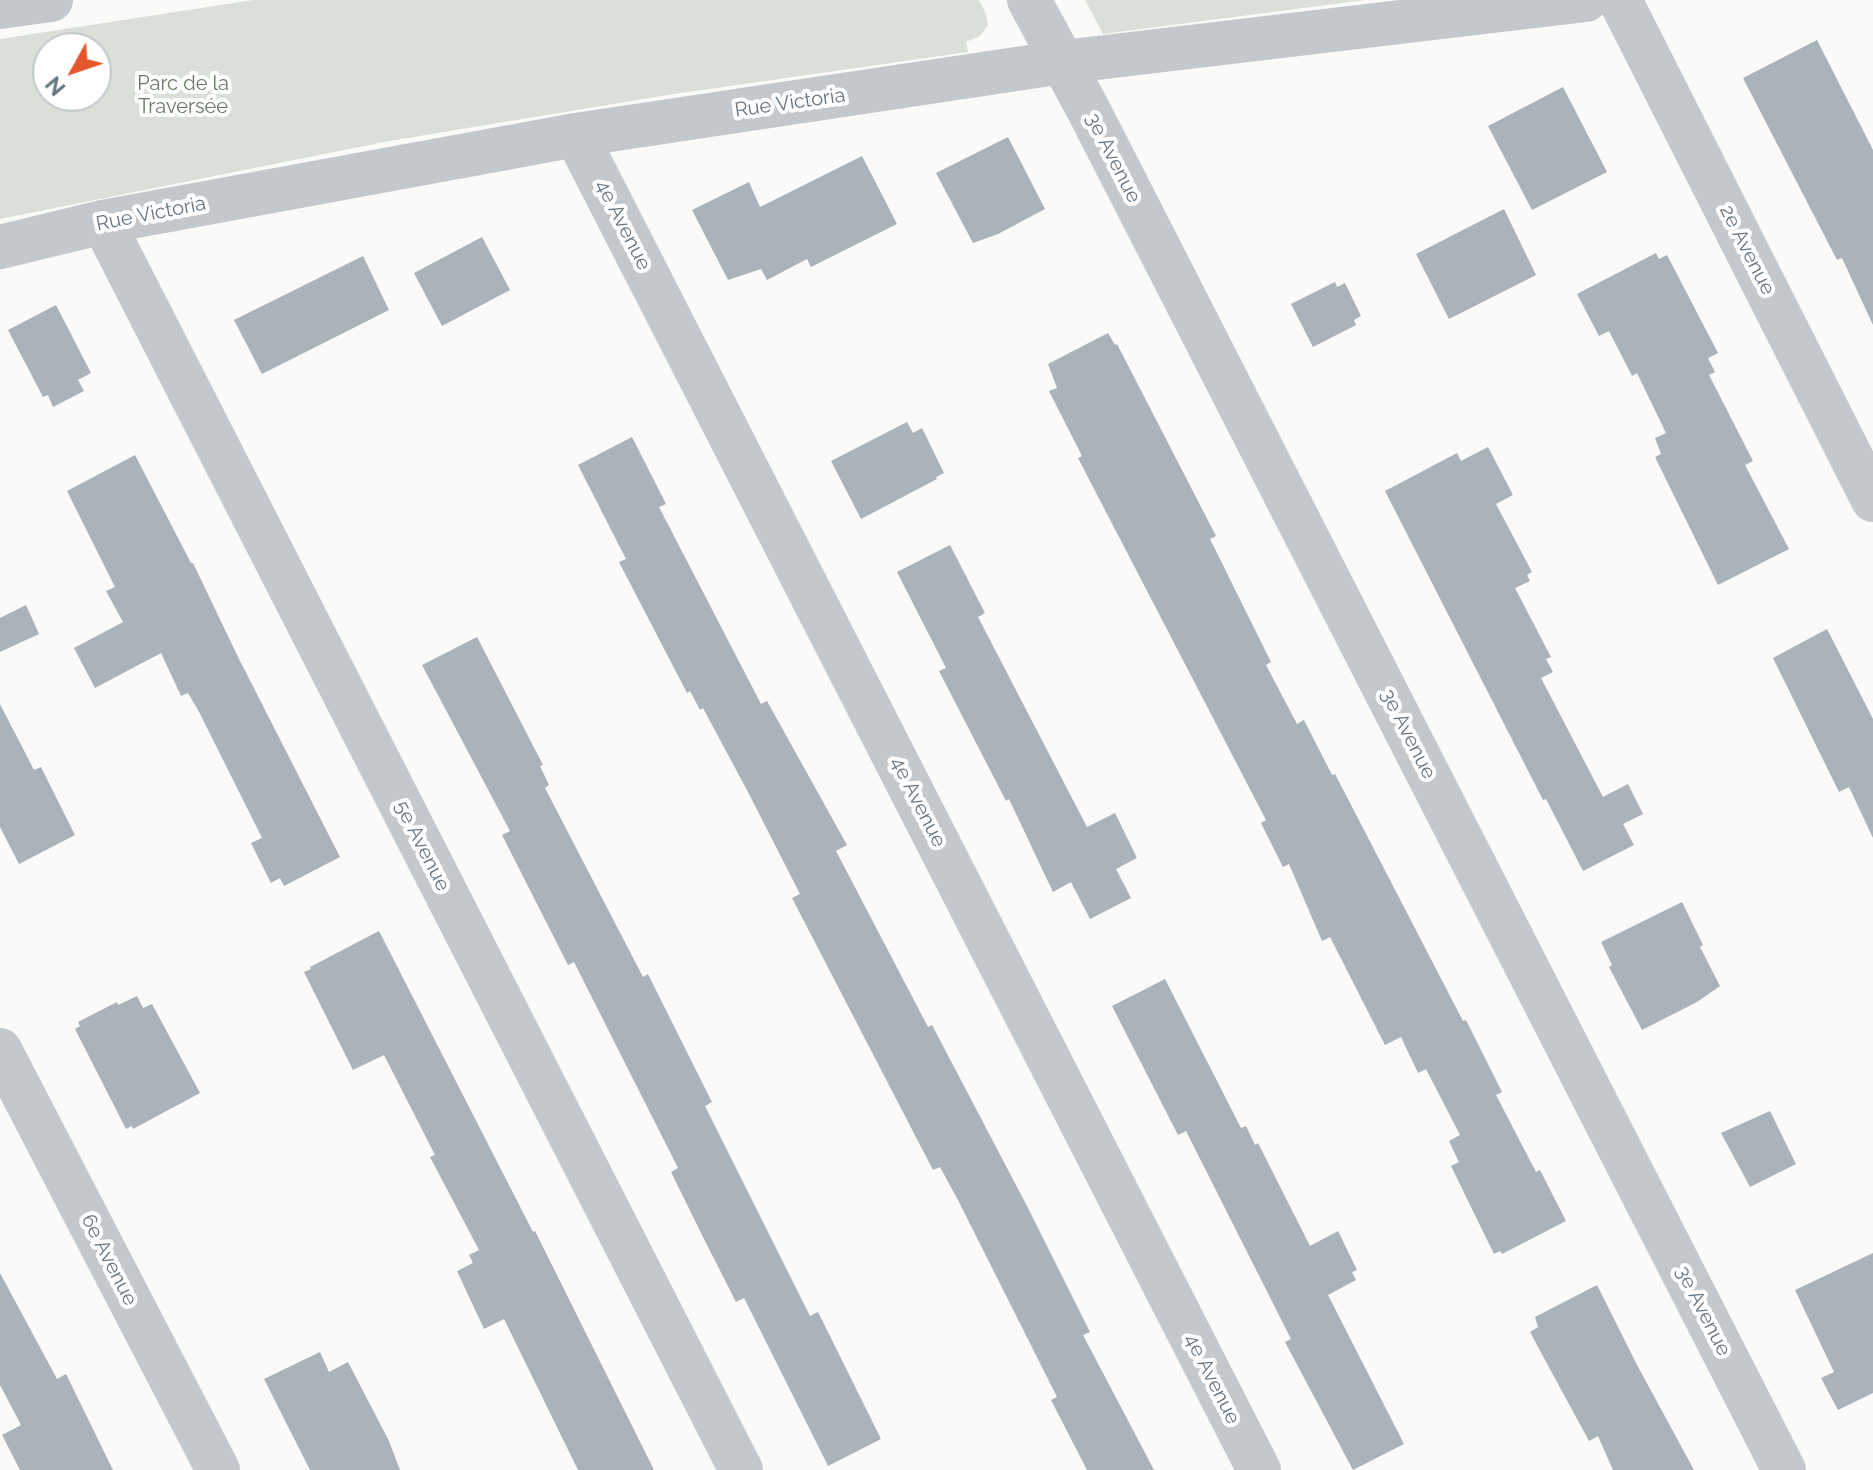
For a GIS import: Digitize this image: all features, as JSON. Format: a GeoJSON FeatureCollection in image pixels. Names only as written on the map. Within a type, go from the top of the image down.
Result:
{"type":"FeatureCollection","features":[{"type":"Feature","properties":{"kind":"street"},"geometry":{"type":"LineString","coordinates":[[0,7],[51,0]]}},
{"type":"Feature","properties":{"kind":"street","name":"3e Avenue"},"geometry":{"type":"LineString","coordinates":[[1029,0],[1784,1470]]}},
{"type":"Feature","properties":{"kind":"street","name":"Rue Victoria"},"geometry":{"type":"LineString","coordinates":[[0,247],[103,222],[576,135],[1063,62],[1586,0]]}},
{"type":"Feature","properties":{"kind":"street","name":"2e Avenue"},"geometry":{"type":"LineString","coordinates":[[1620,0],[1873,500]]}},
{"type":"Feature","properties":{"kind":"street","name":"4e Avenue"},"geometry":{"type":"LineString","coordinates":[[576,135],[1259,1470]]}},
{"type":"Feature","properties":{"kind":"street","name":"5e Avenue"},"geometry":{"type":"LineString","coordinates":[[103,222],[741,1470]]}},
{"type":"Feature","properties":{"kind":"street","name":"6e Avenue"},"geometry":{"type":"LineString","coordinates":[[0,1050],[218,1470]]}},
{"type":"Feature","properties":{"kind":"green space","name":"Parc de la Traversée"},"geometry":{"type":"Polygon","coordinates":[[[253,0],[979,0],[986,14],[988,25],[980,36],[966,42],[968,52],[674,94],[389,141],[0,219],[0,39],[32,34],[32,112],[112,112],[112,32],[45,32],[253,0]]]}},
{"type":"Feature","properties":{"kind":"green space"},"geometry":{"type":"Polygon","coordinates":[[[1085,0],[1365,0],[1103,34],[1085,0]]]}},
{"type":"Feature","properties":{"kind":"building"},"geometry":{"type":"Polygon","coordinates":[[[1817,40],[1873,150],[1873,325],[1842,258],[1837,260],[1743,78],[1817,40]]]}},
{"type":"Feature","properties":{"kind":"building"},"geometry":{"type":"Polygon","coordinates":[[[1563,87],[1607,172],[1532,210],[1488,126],[1563,87]]]}},
{"type":"Feature","properties":{"kind":"building"},"geometry":{"type":"Polygon","coordinates":[[[1008,137],[1045,209],[998,234],[973,243],[936,173],[1008,137]]]}},
{"type":"Feature","properties":{"kind":"building"},"geometry":{"type":"Polygon","coordinates":[[[862,156],[897,224],[811,267],[807,259],[767,280],[761,269],[728,280],[692,210],[749,182],[760,207],[862,156]]]}},
{"type":"Feature","properties":{"kind":"building"},"geometry":{"type":"Polygon","coordinates":[[[1504,209],[1536,275],[1449,319],[1416,254],[1504,209]]]}},
{"type":"Feature","properties":{"kind":"building"},"geometry":{"type":"Polygon","coordinates":[[[482,237],[510,290],[442,326],[414,273],[482,237]]]}},
{"type":"Feature","properties":{"kind":"building"},"geometry":{"type":"Polygon","coordinates":[[[1656,253],[1659,259],[1667,255],[1718,353],[1708,358],[1715,372],[1709,375],[1753,461],[1745,465],[1789,549],[1718,585],[1655,457],[1661,454],[1655,438],[1666,433],[1637,373],[1632,376],[1609,331],[1599,336],[1577,294],[1656,253]]]}},
{"type":"Feature","properties":{"kind":"building"},"geometry":{"type":"Polygon","coordinates":[[[363,256],[389,310],[262,374],[234,320],[363,256]]]}},
{"type":"Feature","properties":{"kind":"building"},"geometry":{"type":"Polygon","coordinates":[[[1335,282],[1337,287],[1345,283],[1361,316],[1354,320],[1356,325],[1313,347],[1291,304],[1335,282]]]}},
{"type":"Feature","properties":{"kind":"building"},"geometry":{"type":"Polygon","coordinates":[[[56,305],[91,373],[78,380],[84,391],[53,407],[48,395],[43,397],[8,330],[56,305]]]}},
{"type":"Feature","properties":{"kind":"building"},"geometry":{"type":"Polygon","coordinates":[[[1108,333],[1117,344],[1216,536],[1210,539],[1271,662],[1266,665],[1297,724],[1304,720],[1332,775],[1335,774],[1463,1021],[1466,1020],[1502,1092],[1496,1095],[1536,1172],[1540,1170],[1566,1221],[1502,1254],[1500,1251],[1494,1254],[1451,1166],[1459,1162],[1449,1141],[1460,1135],[1426,1069],[1418,1073],[1401,1037],[1385,1045],[1330,937],[1322,941],[1289,864],[1283,867],[1261,823],[1266,820],[1078,458],[1082,456],[1049,391],[1057,388],[1048,364],[1108,333]]]}},
{"type":"Feature","properties":{"kind":"building"},"geometry":{"type":"Polygon","coordinates":[[[907,422],[913,433],[922,428],[944,473],[861,519],[831,461],[907,422]]]}},
{"type":"Feature","properties":{"kind":"building"},"geometry":{"type":"Polygon","coordinates":[[[632,437],[666,504],[659,507],[761,704],[767,701],[847,845],[836,851],[1028,1208],[1090,1332],[1083,1335],[1154,1470],[1087,1470],[1051,1400],[1057,1397],[959,1202],[940,1167],[933,1170],[792,898],[800,894],[748,792],[703,708],[700,710],[690,691],[687,693],[619,562],[626,559],[578,465],[632,437]]]}},
{"type":"Feature","properties":{"kind":"building"},"geometry":{"type":"Polygon","coordinates":[[[1488,447],[1513,495],[1496,504],[1532,572],[1527,575],[1530,581],[1515,588],[1551,657],[1546,659],[1553,672],[1541,678],[1603,797],[1628,784],[1643,814],[1623,824],[1634,845],[1583,871],[1546,799],[1543,800],[1385,491],[1457,453],[1461,461],[1488,447]]]}},
{"type":"Feature","properties":{"kind":"building"},"geometry":{"type":"Polygon","coordinates":[[[135,455],[193,563],[340,857],[284,886],[280,878],[271,883],[251,843],[262,838],[197,708],[188,693],[181,696],[161,653],[95,688],[74,648],[123,622],[106,591],[115,587],[67,491],[135,455]]]}},
{"type":"Feature","properties":{"kind":"building"},"geometry":{"type":"Polygon","coordinates":[[[950,545],[985,613],[978,617],[1087,827],[1115,813],[1137,858],[1116,869],[1131,898],[1090,919],[1071,882],[1053,892],[1009,799],[1006,801],[939,671],[946,668],[897,572],[950,545]]]}},
{"type":"Feature","properties":{"kind":"building"},"geometry":{"type":"Polygon","coordinates":[[[26,605],[39,634],[0,652],[0,618],[26,605]]]}},
{"type":"Feature","properties":{"kind":"building"},"geometry":{"type":"Polygon","coordinates":[[[1827,629],[1873,719],[1873,838],[1849,787],[1839,792],[1773,658],[1827,629]]]}},
{"type":"Feature","properties":{"kind":"building"},"geometry":{"type":"Polygon","coordinates":[[[477,637],[543,765],[540,766],[549,785],[545,788],[643,977],[648,974],[712,1102],[705,1106],[810,1316],[818,1312],[881,1439],[828,1466],[744,1298],[736,1302],[703,1237],[671,1172],[678,1168],[574,962],[568,965],[502,835],[510,831],[422,665],[477,637]]]}},
{"type":"Feature","properties":{"kind":"building"},"geometry":{"type":"Polygon","coordinates":[[[0,704],[34,770],[41,767],[75,835],[19,864],[0,827],[0,704]]]}},
{"type":"Feature","properties":{"kind":"building"},"geometry":{"type":"Polygon","coordinates":[[[1682,902],[1720,986],[1697,1002],[1642,1030],[1609,967],[1612,965],[1601,942],[1682,902]]]}},
{"type":"Feature","properties":{"kind":"building"},"geometry":{"type":"Polygon","coordinates":[[[379,931],[535,1231],[654,1470],[578,1470],[504,1319],[484,1329],[457,1271],[473,1263],[469,1255],[479,1250],[430,1157],[435,1155],[384,1055],[353,1070],[304,972],[379,931]]]}},
{"type":"Feature","properties":{"kind":"building"},"geometry":{"type":"Polygon","coordinates":[[[1165,979],[1241,1128],[1246,1126],[1255,1145],[1258,1143],[1310,1246],[1338,1231],[1357,1270],[1352,1272],[1356,1280],[1328,1295],[1404,1444],[1353,1470],[1285,1342],[1291,1339],[1186,1131],[1178,1135],[1112,1006],[1165,979]]]}},
{"type":"Feature","properties":{"kind":"building"},"geometry":{"type":"Polygon","coordinates":[[[137,996],[143,1008],[152,1004],[200,1093],[133,1129],[132,1126],[126,1129],[75,1029],[80,1026],[78,1022],[117,1002],[118,1005],[137,996]]]}},
{"type":"Feature","properties":{"kind":"building"},"geometry":{"type":"Polygon","coordinates":[[[1770,1111],[1796,1164],[1750,1187],[1721,1133],[1770,1111]]]}},
{"type":"Feature","properties":{"kind":"building"},"geometry":{"type":"Polygon","coordinates":[[[1873,1253],[1873,1393],[1838,1410],[1821,1378],[1834,1372],[1795,1290],[1873,1253]]]}},
{"type":"Feature","properties":{"kind":"building"},"geometry":{"type":"Polygon","coordinates":[[[0,1273],[57,1379],[66,1374],[113,1470],[20,1470],[2,1435],[21,1425],[0,1385],[0,1273]]]}},
{"type":"Feature","properties":{"kind":"building"},"geometry":{"type":"Polygon","coordinates":[[[1597,1285],[1694,1470],[1613,1470],[1598,1436],[1589,1441],[1530,1332],[1538,1327],[1535,1317],[1597,1285]]]}},
{"type":"Feature","properties":{"kind":"building"},"geometry":{"type":"Polygon","coordinates":[[[320,1352],[329,1372],[348,1362],[389,1441],[400,1470],[310,1470],[264,1379],[320,1352]]]}}]}
